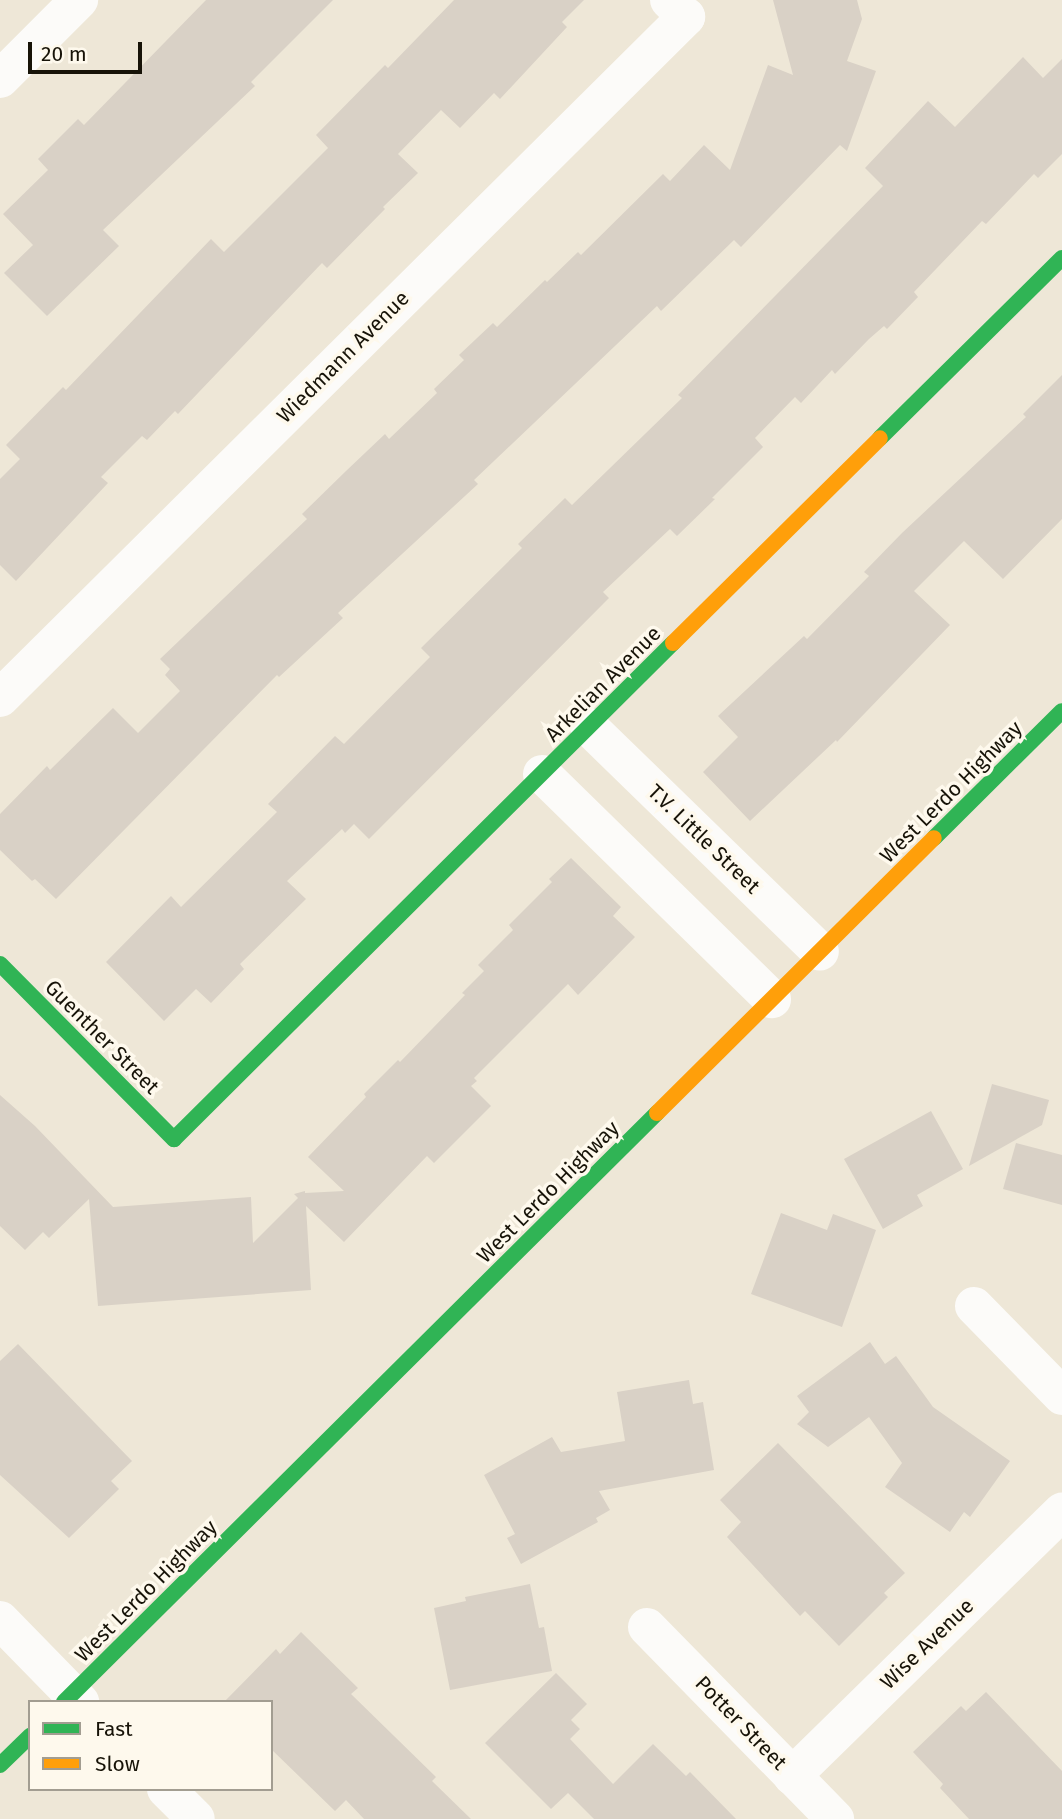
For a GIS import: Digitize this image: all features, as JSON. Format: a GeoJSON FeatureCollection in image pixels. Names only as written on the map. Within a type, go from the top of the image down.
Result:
{"type":"FeatureCollection","features":[{"type":"Feature","properties":{"kind":"street"},"geometry":{"type":"LineString","coordinates":[[0,79],[79,0]]}},
{"type":"Feature","properties":{"kind":"street","name":"Wiedmann Avenue"},"geometry":{"type":"LineString","coordinates":[[0,698],[677,8]]}},
{"type":"Feature","properties":{"kind":"street","name":"Arkelian Avenue"},"geometry":{"type":"LineString","coordinates":[[174,1139],[1062,258]]}},
{"type":"Feature","properties":{"kind":"street","name":"West Lerdo Highway"},"geometry":{"type":"LineString","coordinates":[[72,1699],[1062,711]]}},
{"type":"Feature","properties":{"kind":"street","name":"T.V. Little Street"},"geometry":{"type":"LineString","coordinates":[[589,727],[820,952]]}},
{"type":"Feature","properties":{"kind":"street"},"geometry":{"type":"LineString","coordinates":[[542,774],[772,999]]}},
{"type":"Feature","properties":{"kind":"street","name":"Guenther Street"},"geometry":{"type":"LineString","coordinates":[[0,964],[174,1139]]}},
{"type":"Feature","properties":{"kind":"street"},"geometry":{"type":"LineString","coordinates":[[974,1306],[1062,1396]]}},
{"type":"Feature","properties":{"kind":"street","name":"Wise Avenue"},"geometry":{"type":"LineString","coordinates":[[793,1776],[1062,1512]]}},
{"type":"Feature","properties":{"kind":"street"},"geometry":{"type":"LineString","coordinates":[[0,1620],[72,1699]]}},
{"type":"Feature","properties":{"kind":"street","name":"Potter Street"},"geometry":{"type":"LineString","coordinates":[[647,1627],[835,1819]]}},
{"type":"Feature","properties":{"kind":"street"},"geometry":{"type":"LineString","coordinates":[[0,1765],[28,1738]]}},
{"type":"Feature","properties":{"kind":"street"},"geometry":{"type":"LineString","coordinates":[[168,1791],[196,1819]]}},
{"type":"Feature","properties":{"kind":"building"},"geometry":{"type":"Polygon","coordinates":[[[206,0],[333,0],[251,82],[255,86],[103,230],[119,246],[47,316],[4,273],[33,245],[3,214],[48,170],[38,159],[78,119],[84,125],[206,0]]]}},
{"type":"Feature","properties":{"kind":"building"},"geometry":{"type":"Polygon","coordinates":[[[454,0],[584,0],[562,22],[567,27],[500,99],[494,93],[460,128],[441,110],[398,154],[418,173],[327,268],[322,263],[178,414],[175,411],[147,440],[142,436],[101,477],[108,483],[16,581],[0,565],[0,479],[20,459],[6,445],[63,387],[66,390],[211,239],[224,252],[328,148],[316,135],[385,65],[388,68],[454,0]]]}},
{"type":"Feature","properties":{"kind":"building"},"geometry":{"type":"Polygon","coordinates":[[[773,0],[857,0],[862,19],[847,61],[876,71],[847,151],[840,145],[741,247],[734,240],[661,311],[657,306],[474,480],[478,484],[338,613],[343,618],[279,677],[277,675],[56,899],[35,879],[32,881],[0,850],[0,814],[47,766],[50,770],[113,708],[138,733],[180,691],[165,675],[170,669],[160,659],[307,519],[302,514],[346,471],[385,434],[389,439],[437,393],[434,389],[464,360],[459,355],[493,323],[497,327],[578,252],[581,255],[663,174],[670,181],[704,145],[730,170],[768,65],[793,75],[773,0]]]}},
{"type":"Feature","properties":{"kind":"building"},"geometry":{"type":"Polygon","coordinates":[[[1023,57],[1043,78],[1062,59],[1062,154],[1038,178],[1034,174],[986,224],[982,221],[914,292],[918,297],[887,329],[884,326],[835,374],[832,370],[801,403],[795,397],[755,438],[763,447],[712,498],[715,499],[677,536],[670,529],[603,592],[609,598],[369,839],[354,824],[345,833],[342,829],[287,881],[306,899],[240,964],[244,969],[211,1003],[196,989],[164,1021],[106,962],[171,896],[181,907],[277,812],[268,804],[335,736],[344,744],[430,657],[421,648],[522,548],[518,544],[565,498],[572,505],[682,398],[678,395],[883,186],[865,168],[928,101],[955,127],[1023,57]]]}},
{"type":"Feature","properties":{"kind":"building"},"geometry":{"type":"Polygon","coordinates":[[[1062,375],[1062,519],[1003,579],[964,541],[914,591],[950,625],[837,742],[836,740],[750,821],[703,772],[738,737],[718,716],[804,636],[807,639],[869,576],[864,572],[1026,417],[1023,414],[1062,375]]]}},
{"type":"Feature","properties":{"kind":"building"},"geometry":{"type":"Polygon","coordinates":[[[571,858],[621,907],[613,916],[635,937],[578,995],[568,984],[474,1078],[477,1081],[471,1086],[491,1106],[434,1163],[427,1156],[344,1242],[306,1206],[311,1290],[98,1306],[89,1199],[49,1238],[43,1232],[25,1250],[0,1226],[0,1095],[35,1126],[113,1207],[251,1197],[253,1243],[298,1198],[294,1194],[305,1191],[344,1191],[308,1157],[366,1097],[364,1094],[398,1060],[400,1062],[465,995],[462,993],[484,971],[478,965],[513,930],[509,925],[552,882],[549,879],[571,858]]]}},
{"type":"Feature","properties":{"kind":"building"},"geometry":{"type":"Polygon","coordinates":[[[992,1084],[1049,1100],[1042,1125],[969,1166],[992,1084]]]}},
{"type":"Feature","properties":{"kind":"building"},"geometry":{"type":"Polygon","coordinates":[[[931,1111],[963,1169],[917,1195],[923,1206],[883,1229],[844,1159],[931,1111]]]}},
{"type":"Feature","properties":{"kind":"building"},"geometry":{"type":"Polygon","coordinates":[[[1016,1143],[1062,1155],[1062,1205],[1003,1189],[1016,1143]]]}},
{"type":"Feature","properties":{"kind":"building"},"geometry":{"type":"Polygon","coordinates":[[[781,1213],[827,1230],[833,1214],[876,1230],[842,1327],[751,1294],[781,1213]]]}},
{"type":"Feature","properties":{"kind":"building"},"geometry":{"type":"Polygon","coordinates":[[[870,1342],[885,1364],[896,1356],[933,1407],[1010,1461],[970,1517],[964,1512],[950,1532],[885,1487],[902,1463],[869,1417],[828,1447],[797,1424],[809,1412],[797,1396],[870,1342]]]}},
{"type":"Feature","properties":{"kind":"building"},"geometry":{"type":"Polygon","coordinates":[[[18,1344],[132,1461],[111,1481],[119,1489],[69,1538],[0,1475],[0,1361],[18,1344]]]}},
{"type":"Feature","properties":{"kind":"building"},"geometry":{"type":"Polygon","coordinates":[[[689,1380],[693,1404],[703,1402],[714,1470],[599,1491],[610,1510],[596,1518],[598,1522],[521,1564],[507,1538],[515,1534],[484,1475],[552,1437],[561,1452],[625,1441],[617,1392],[689,1380]]]}},
{"type":"Feature","properties":{"kind":"building"},"geometry":{"type":"Polygon","coordinates":[[[778,1443],[905,1573],[884,1593],[888,1597],[839,1646],[805,1611],[800,1616],[727,1537],[741,1522],[720,1500],[778,1443]]]}},
{"type":"Feature","properties":{"kind":"building"},"geometry":{"type":"Polygon","coordinates":[[[530,1584],[539,1628],[544,1627],[552,1671],[450,1690],[434,1608],[466,1601],[465,1597],[530,1584]]]}},
{"type":"Feature","properties":{"kind":"building"},"geometry":{"type":"Polygon","coordinates":[[[301,1632],[358,1688],[351,1694],[436,1777],[432,1781],[471,1819],[364,1819],[346,1800],[335,1811],[273,1751],[273,1700],[226,1700],[276,1649],[280,1654],[301,1632]]]}},
{"type":"Feature","properties":{"kind":"building"},"geometry":{"type":"Polygon","coordinates":[[[556,1673],[587,1704],[571,1720],[580,1729],[570,1739],[613,1784],[653,1744],[686,1776],[690,1772],[736,1819],[594,1819],[568,1793],[551,1809],[485,1743],[556,1673]]]}},
{"type":"Feature","properties":{"kind":"building"},"geometry":{"type":"Polygon","coordinates":[[[986,1692],[1062,1771],[1062,1819],[969,1819],[940,1788],[943,1784],[913,1752],[961,1706],[966,1711],[986,1692]]]}},
{"type":"Feature","properties":{"kind":"traffic: fast"},"geometry":{"type":"LineString","coordinates":[[880,438],[1062,258]]}},
{"type":"Feature","properties":{"kind":"traffic: fast"},"geometry":{"type":"LineString","coordinates":[[0,964],[174,1139],[673,643]]}},
{"type":"Feature","properties":{"kind":"traffic: fast"},"geometry":{"type":"LineString","coordinates":[[934,838],[1062,711]]}},
{"type":"Feature","properties":{"kind":"traffic: fast"},"geometry":{"type":"LineString","coordinates":[[66,1700],[657,1113]]}},
{"type":"Feature","properties":{"kind":"traffic: fast"},"geometry":{"type":"LineString","coordinates":[[0,1765],[28,1738]]}},
{"type":"Feature","properties":{"kind":"traffic: slow"},"geometry":{"type":"LineString","coordinates":[[673,643],[880,438]]}},
{"type":"Feature","properties":{"kind":"traffic: slow"},"geometry":{"type":"LineString","coordinates":[[657,1113],[934,838]]}}]}
